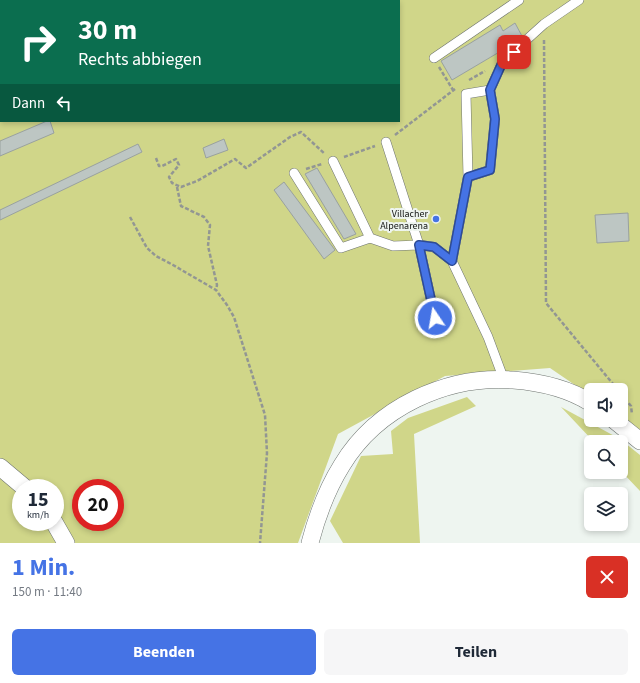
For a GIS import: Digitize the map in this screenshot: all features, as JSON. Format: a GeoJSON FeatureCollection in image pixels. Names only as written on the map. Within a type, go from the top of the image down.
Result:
{"type":"FeatureCollection","features":[{"type":"Feature","properties":{"kind":"street"},"geometry":{"type":"LineString","coordinates":[[310,543],[317,517],[342,464],[368,433],[386,418],[427,393],[474,380],[504,380],[532,382],[560,390],[584,400]]}},
{"type":"Feature","properties":{"kind":"street"},"geometry":{"type":"LineString","coordinates":[[623,427],[640,441]]}},
{"type":"Feature","properties":{"kind":"street"},"geometry":{"type":"LineString","coordinates":[[0,467],[14,479]]}},
{"type":"Feature","properties":{"kind":"street"},"geometry":{"type":"LineString","coordinates":[[59,531],[66,543]]}},
{"type":"Feature","properties":{"kind":"lane"},"geometry":{"type":"LineString","coordinates":[[436,62],[519,0]]}},
{"type":"Feature","properties":{"kind":"lane"},"geometry":{"type":"LineString","coordinates":[[468,177],[490,170],[495,119],[490,90],[503,61],[544,24],[579,0]]}},
{"type":"Feature","properties":{"kind":"lane"},"geometry":{"type":"LineString","coordinates":[[452,261],[468,177],[466,94],[490,90]]}},
{"type":"Feature","properties":{"kind":"lane"},"geometry":{"type":"LineString","coordinates":[[386,142],[419,245],[435,318]]}},
{"type":"Feature","properties":{"kind":"lane"},"geometry":{"type":"LineString","coordinates":[[333,160],[370,238]]}},
{"type":"Feature","properties":{"kind":"lane"},"geometry":{"type":"LineString","coordinates":[[294,173],[341,248],[370,238],[394,246],[419,245],[434,247],[452,261],[488,337],[504,380]]}},
{"type":"Feature","properties":{"kind":"path"},"geometry":{"type":"LineString","coordinates":[[544,24],[546,303],[612,383]]}},
{"type":"Feature","properties":{"kind":"path"},"geometry":{"type":"LineString","coordinates":[[465,82],[503,61]]}},
{"type":"Feature","properties":{"kind":"path"},"geometry":{"type":"LineString","coordinates":[[436,62],[453,90]]}},
{"type":"Feature","properties":{"kind":"path"},"geometry":{"type":"LineString","coordinates":[[294,173],[386,142],[459,86]]}},
{"type":"Feature","properties":{"kind":"path"},"geometry":{"type":"LineString","coordinates":[[177,187],[197,181],[234,159],[246,168],[290,137],[301,132],[333,160]]}},
{"type":"Feature","properties":{"kind":"path"},"geometry":{"type":"LineString","coordinates":[[156,158],[159,166],[176,159],[178,161],[179,165],[169,177],[172,183],[177,187],[181,206],[204,217],[210,225],[208,246],[217,285],[216,290]]}},
{"type":"Feature","properties":{"kind":"path"},"geometry":{"type":"LineString","coordinates":[[130,217],[147,248],[156,256],[216,290],[234,317],[265,415],[267,453],[260,543]]}},
{"type":"Feature","properties":{"kind":"green space"},"geometry":{"type":"Polygon","coordinates":[[[400,0],[640,0],[640,430],[628,422],[628,383],[584,383],[584,391],[550,368],[445,376],[338,434],[298,543],[0,543],[0,122],[400,122],[400,0]]]}},
{"type":"Feature","properties":{"kind":"green space"},"geometry":{"type":"Polygon","coordinates":[[[467,397],[476,406],[414,434],[420,543],[343,543],[330,521],[361,456],[393,454],[391,431],[408,418],[467,397]]]}},
{"type":"Feature","properties":{"kind":"green space"},"geometry":{"type":"Polygon","coordinates":[[[561,407],[584,419],[584,427],[598,427],[613,435],[587,435],[561,407]]]}},
{"type":"Feature","properties":{"kind":"green space"},"geometry":{"type":"Polygon","coordinates":[[[628,445],[640,455],[640,491],[628,478],[628,445]]]}},
{"type":"Feature","properties":{"kind":"building"},"geometry":{"type":"Polygon","coordinates":[[[515,23],[523,38],[452,80],[441,61],[500,25],[503,31],[515,23]]]}},
{"type":"Feature","properties":{"kind":"building"},"geometry":{"type":"Polygon","coordinates":[[[45,122],[50,122],[54,133],[0,156],[0,141],[45,122]]]}},
{"type":"Feature","properties":{"kind":"building"},"geometry":{"type":"Polygon","coordinates":[[[224,139],[228,150],[206,158],[203,148],[224,139]]]}},
{"type":"Feature","properties":{"kind":"building"},"geometry":{"type":"Polygon","coordinates":[[[138,144],[142,152],[0,220],[0,210],[138,144]]]}},
{"type":"Feature","properties":{"kind":"building"},"geometry":{"type":"Polygon","coordinates":[[[317,168],[356,234],[344,239],[305,174],[317,168]]]}},
{"type":"Feature","properties":{"kind":"building"},"geometry":{"type":"Polygon","coordinates":[[[284,182],[335,250],[324,259],[274,190],[284,182]]]}},
{"type":"Feature","properties":{"kind":"building"},"geometry":{"type":"Polygon","coordinates":[[[628,213],[629,241],[597,243],[595,215],[628,213]]]}},
{"type":"Feature","properties":{"kind":"place","name":"Villacher Alpenarena"},"geometry":{"type":"Point","coordinates":[436,219]}},
{"type":"Feature","properties":{"kind":"route"},"geometry":{"type":"LineString","coordinates":[[435,318],[419,245],[434,247],[452,261],[468,177],[490,170],[495,119],[490,90],[503,61],[514,52]]}}]}
